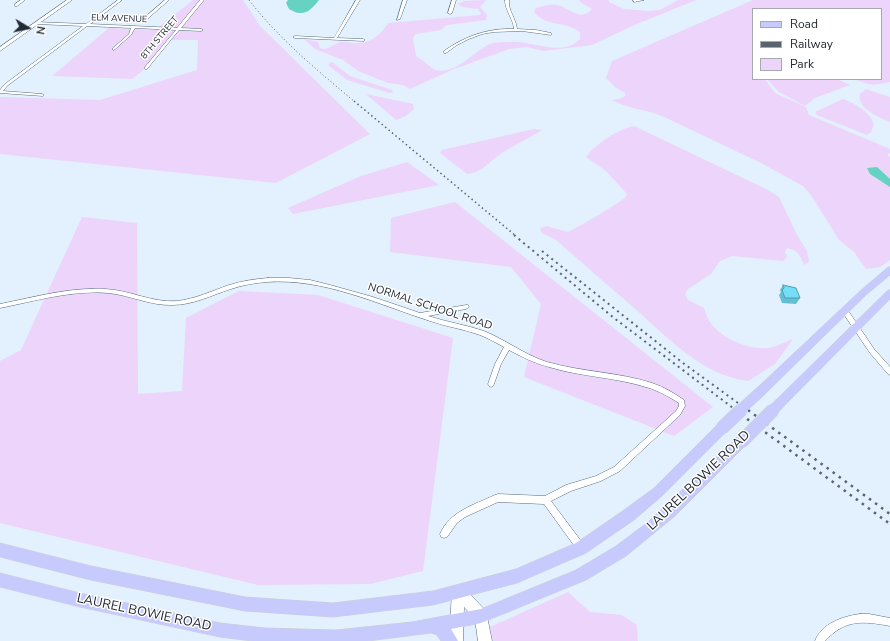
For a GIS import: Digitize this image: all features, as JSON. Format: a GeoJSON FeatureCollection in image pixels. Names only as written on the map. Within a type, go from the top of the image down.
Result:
{"type":"FeatureCollection","features":[{"type":"Feature","properties":{"kind":"main road"},"geometry":{"type":"LineString","coordinates":[[0,49],[70,0]]}},
{"type":"Feature","properties":{"kind":"main road","name":"LAUREL BOWIE ROAD"},"geometry":{"type":"LineString","coordinates":[[0,550],[91,573],[245,604],[333,610],[426,599],[517,576],[581,548],[629,515],[658,492],[722,428],[890,270]]}},
{"type":"Feature","properties":{"kind":"main road","name":"LAUREL BOWIE ROAD"},"geometry":{"type":"LineString","coordinates":[[0,580],[80,600],[220,630],[264,635],[336,636],[404,630],[456,619],[482,616],[571,580],[621,551],[670,512],[855,326],[890,293]]}},
{"type":"Feature","properties":{"kind":"main road"},"geometry":{"type":"LineString","coordinates":[[458,592],[482,616],[484,641]]}},
{"type":"Feature","properties":{"kind":"main road"},"geometry":{"type":"LineString","coordinates":[[456,641],[458,592]]}},
{"type":"Feature","properties":{"kind":"main road"},"geometry":{"type":"LineString","coordinates":[[431,625],[442,630],[450,641]]}},
{"type":"Feature","properties":{"kind":"street"},"geometry":{"type":"LineString","coordinates":[[16,5],[23,0]]}},
{"type":"Feature","properties":{"kind":"street"},"geometry":{"type":"LineString","coordinates":[[0,92],[6,85],[120,0]]}},
{"type":"Feature","properties":{"kind":"street"},"geometry":{"type":"LineString","coordinates":[[144,20],[167,0]]}},
{"type":"Feature","properties":{"kind":"street","name":"8TH STREET"},"geometry":{"type":"LineString","coordinates":[[146,68],[202,0]]}},
{"type":"Feature","properties":{"kind":"street"},"geometry":{"type":"LineString","coordinates":[[335,39],[358,0]]}},
{"type":"Feature","properties":{"kind":"street"},"geometry":{"type":"LineString","coordinates":[[398,19],[405,0]]}},
{"type":"Feature","properties":{"kind":"street"},"geometry":{"type":"LineString","coordinates":[[450,13],[454,0]]}},
{"type":"Feature","properties":{"kind":"street"},"geometry":{"type":"LineString","coordinates":[[507,0],[506,6],[515,19],[516,30]]}},
{"type":"Feature","properties":{"kind":"street"},"geometry":{"type":"LineString","coordinates":[[634,1],[642,0]]}},
{"type":"Feature","properties":{"kind":"street","name":"ELM AVENUE"},"geometry":{"type":"LineString","coordinates":[[37,23],[201,30]]}},
{"type":"Feature","properties":{"kind":"street"},"geometry":{"type":"LineString","coordinates":[[114,49],[130,34],[133,28]]}},
{"type":"Feature","properties":{"kind":"street"},"geometry":{"type":"LineString","coordinates":[[445,52],[463,39],[476,34],[516,30],[550,34]]}},
{"type":"Feature","properties":{"kind":"street"},"geometry":{"type":"LineString","coordinates":[[295,37],[363,40]]}},
{"type":"Feature","properties":{"kind":"street"},"geometry":{"type":"LineString","coordinates":[[0,92],[42,95]]}},
{"type":"Feature","properties":{"kind":"street","name":"NORMAL SCHOOL ROAD"},"geometry":{"type":"LineString","coordinates":[[0,306],[62,294],[105,291],[159,303],[175,303],[192,301],[232,286],[269,280],[302,282],[332,287],[420,316],[482,333],[549,365],[625,379],[667,392],[682,402],[678,412],[617,469],[598,479],[569,488],[546,500],[498,498],[462,514],[454,520],[444,534]]}},
{"type":"Feature","properties":{"kind":"street"},"geometry":{"type":"LineString","coordinates":[[420,316],[466,307]]}},
{"type":"Feature","properties":{"kind":"street"},"geometry":{"type":"LineString","coordinates":[[845,311],[890,372]]}},
{"type":"Feature","properties":{"kind":"street"},"geometry":{"type":"LineString","coordinates":[[491,384],[498,364],[508,346]]}},
{"type":"Feature","properties":{"kind":"street"},"geometry":{"type":"LineString","coordinates":[[546,500],[581,548]]}},
{"type":"Feature","properties":{"kind":"street"},"geometry":{"type":"LineString","coordinates":[[819,641],[826,632],[846,620],[865,618],[890,622]]}},
{"type":"Feature","properties":{"kind":"green space"},"geometry":{"type":"Polygon","coordinates":[[[193,0],[243,0],[260,26],[370,134],[276,183],[0,154],[0,97],[100,100],[197,70],[198,40],[170,40],[146,68],[132,79],[52,76],[109,28],[155,30],[193,0]]]}},
{"type":"Feature","properties":{"kind":"green space"},"geometry":{"type":"Polygon","coordinates":[[[486,0],[480,7],[487,15],[486,20],[447,25],[441,30],[416,34],[413,38],[416,56],[434,69],[443,71],[458,66],[492,43],[518,42],[555,48],[573,45],[580,39],[580,32],[574,28],[545,20],[534,12],[536,8],[546,5],[561,6],[574,13],[583,15],[592,9],[579,0],[609,0],[609,2],[624,9],[649,11],[660,10],[678,0],[696,0],[632,26],[592,45],[544,51],[527,47],[509,49],[454,69],[410,89],[403,85],[388,83],[358,71],[343,60],[315,49],[304,39],[318,42],[320,48],[323,49],[340,42],[364,43],[376,37],[388,23],[480,15],[481,13],[478,9],[462,7],[458,4],[464,1],[486,0]]]}},
{"type":"Feature","properties":{"kind":"green space"},"geometry":{"type":"Polygon","coordinates":[[[753,0],[890,0],[890,82],[875,85],[857,80],[882,80],[882,8],[752,8],[752,80],[766,80],[775,93],[806,107],[809,115],[890,149],[890,153],[887,155],[890,157],[890,260],[880,267],[866,269],[854,252],[839,240],[811,195],[803,186],[761,163],[662,116],[612,100],[625,96],[625,93],[615,87],[606,78],[612,61],[753,0]]]}},
{"type":"Feature","properties":{"kind":"green space"},"geometry":{"type":"Polygon","coordinates":[[[332,62],[350,76],[392,90],[393,92],[390,93],[347,80],[328,65],[332,62]]]}},
{"type":"Feature","properties":{"kind":"green space"},"geometry":{"type":"Polygon","coordinates":[[[768,80],[840,80],[850,85],[815,98],[805,106],[779,92],[768,80]]]}},
{"type":"Feature","properties":{"kind":"green space"},"geometry":{"type":"Polygon","coordinates":[[[866,89],[890,97],[890,122],[870,112],[862,104],[860,94],[866,89]]]}},
{"type":"Feature","properties":{"kind":"green space"},"geometry":{"type":"Polygon","coordinates":[[[366,94],[413,104],[414,109],[406,116],[396,120],[366,94]]]}},
{"type":"Feature","properties":{"kind":"green space"},"geometry":{"type":"Polygon","coordinates":[[[843,99],[853,103],[869,115],[874,124],[871,132],[867,135],[817,115],[815,112],[843,99]]]}},
{"type":"Feature","properties":{"kind":"green space"},"geometry":{"type":"Polygon","coordinates":[[[634,126],[768,190],[779,197],[797,235],[807,251],[809,262],[804,265],[801,258],[794,250],[787,248],[785,252],[787,257],[783,261],[732,256],[720,261],[711,274],[688,289],[685,294],[688,300],[704,308],[707,317],[721,334],[736,342],[753,347],[769,348],[778,346],[793,339],[775,364],[748,381],[715,371],[700,363],[671,341],[556,240],[542,233],[540,229],[546,226],[568,232],[599,215],[625,198],[627,194],[606,171],[586,157],[595,147],[608,138],[628,127],[634,126]]]}},
{"type":"Feature","properties":{"kind":"green space"},"geometry":{"type":"Polygon","coordinates":[[[534,129],[542,130],[499,155],[476,172],[467,174],[440,153],[442,150],[534,129]]]}},
{"type":"Feature","properties":{"kind":"green space"},"geometry":{"type":"Polygon","coordinates":[[[407,162],[439,185],[293,214],[288,208],[361,176],[407,162]]]}},
{"type":"Feature","properties":{"kind":"green space"},"geometry":{"type":"Polygon","coordinates":[[[455,202],[713,407],[674,436],[524,377],[541,304],[511,267],[390,252],[391,218],[455,202]]]}},
{"type":"Feature","properties":{"kind":"green space"},"geometry":{"type":"Polygon","coordinates":[[[82,217],[137,223],[138,394],[182,391],[186,318],[239,291],[318,295],[453,338],[423,571],[371,584],[258,585],[0,523],[0,361],[21,350],[82,217]]]}},
{"type":"Feature","properties":{"kind":"green space"},"geometry":{"type":"Polygon","coordinates":[[[568,592],[590,612],[622,615],[637,625],[638,641],[493,641],[490,627],[568,592]]]}},
{"type":"Feature","properties":{"kind":"shaded area"},"geometry":{"type":"Polygon","coordinates":[[[288,0],[319,0],[310,10],[299,13],[289,9],[286,3],[288,0]]]}},
{"type":"Feature","properties":{"kind":"shaded area"},"geometry":{"type":"Polygon","coordinates":[[[877,167],[890,179],[890,187],[870,174],[867,168],[877,167]]]}},
{"type":"Feature","properties":{"kind":"building"},"geometry":{"type":"Polygon","coordinates":[[[783,285],[796,288],[800,298],[785,298],[782,290],[784,288],[783,285]]]}},
{"type":"Feature","properties":{"kind":"railway"},"geometry":{"type":"LineString","coordinates":[[249,0],[286,41],[355,102]]}},
{"type":"Feature","properties":{"kind":"railway"},"geometry":{"type":"LineString","coordinates":[[354,101],[516,236]]}},
{"type":"Feature","properties":{"kind":"railway"},"geometry":{"type":"LineString","coordinates":[[514,235],[614,318],[737,411]]}},
{"type":"Feature","properties":{"kind":"railway"},"geometry":{"type":"LineString","coordinates":[[542,251],[683,363],[749,411]]}},
{"type":"Feature","properties":{"kind":"railway"},"geometry":{"type":"LineString","coordinates":[[735,410],[890,524]]}},
{"type":"Feature","properties":{"kind":"railway"},"geometry":{"type":"LineString","coordinates":[[748,410],[890,514]]}}]}
